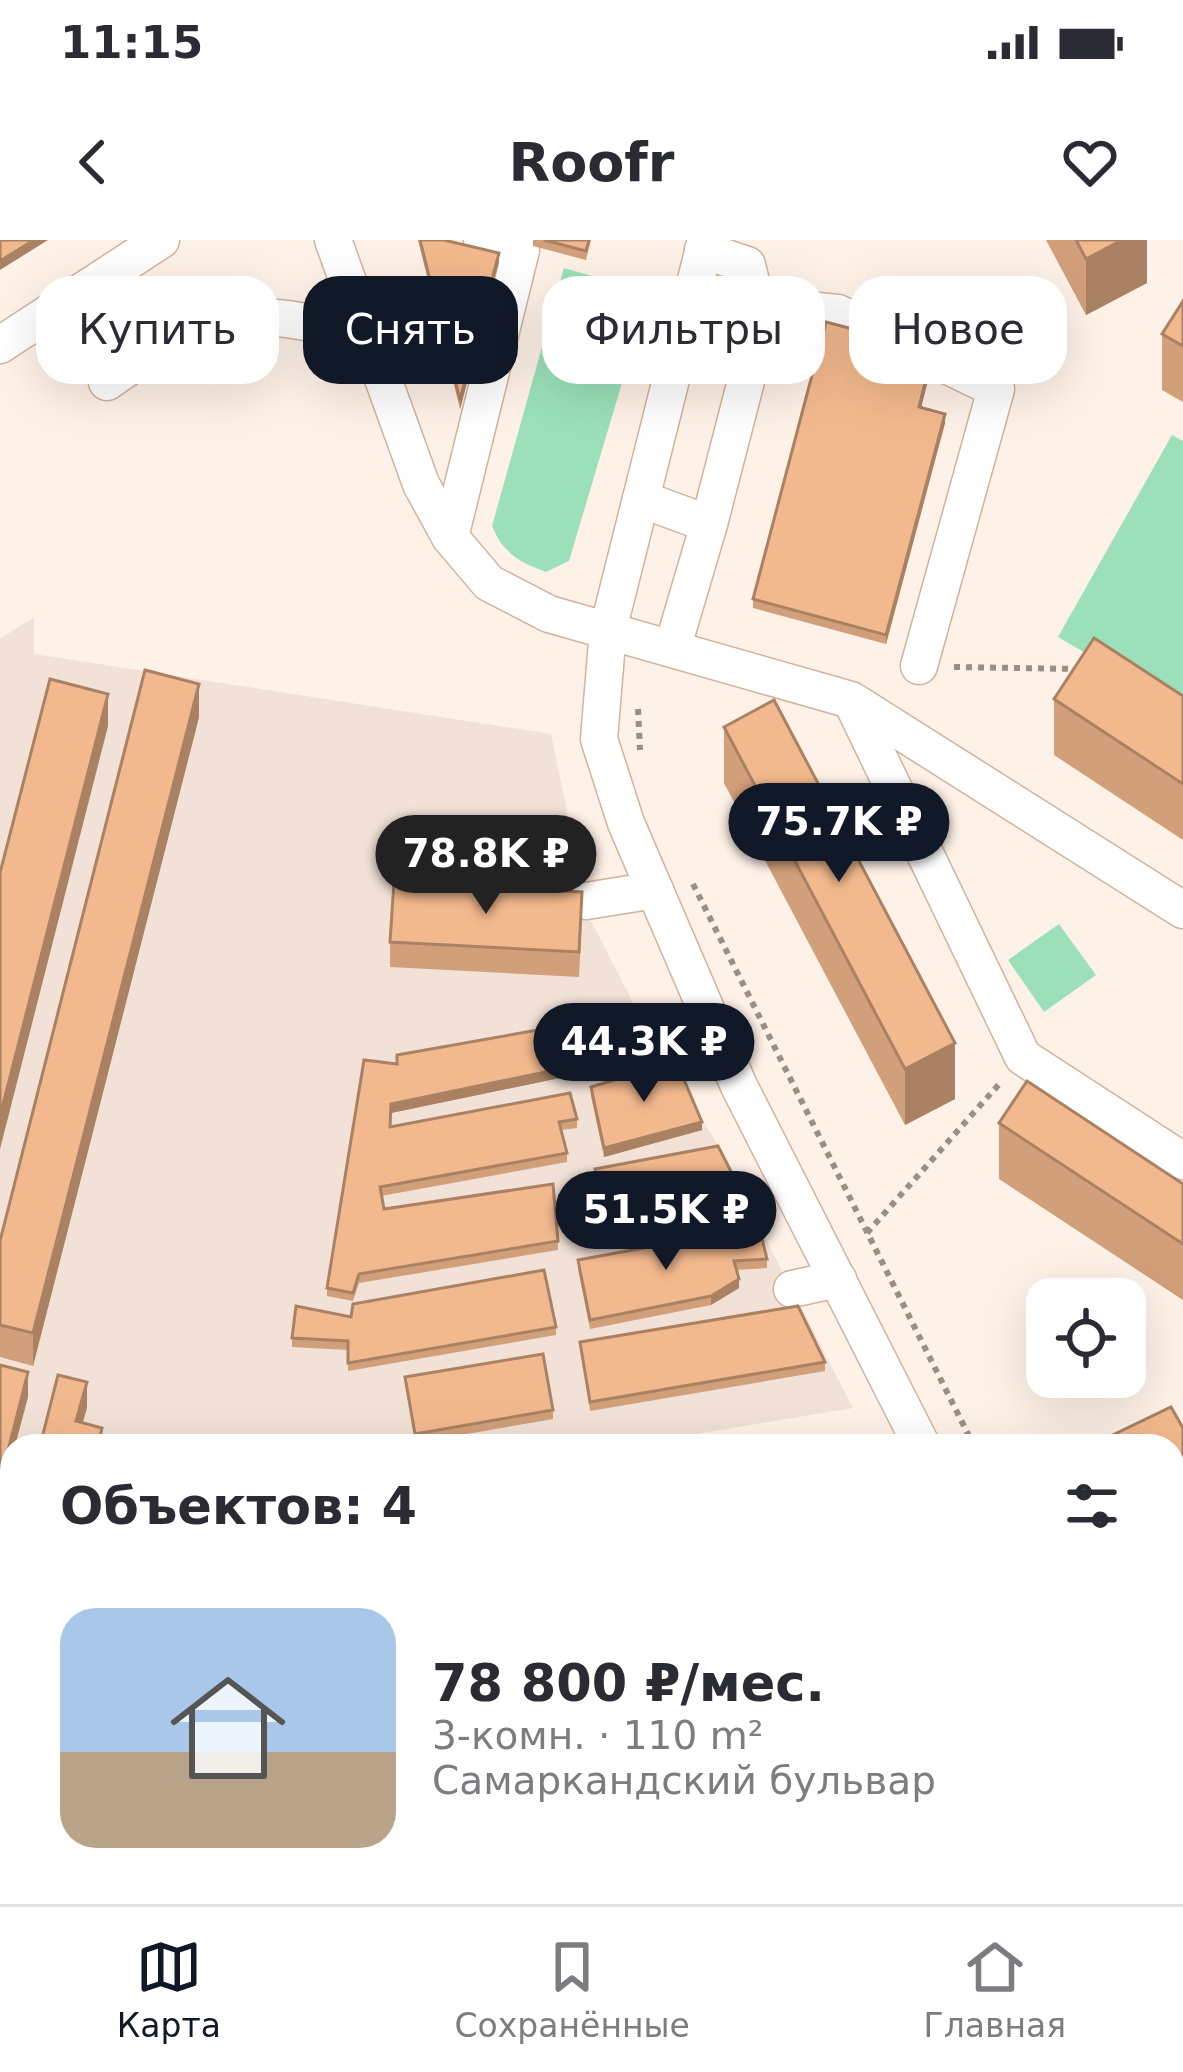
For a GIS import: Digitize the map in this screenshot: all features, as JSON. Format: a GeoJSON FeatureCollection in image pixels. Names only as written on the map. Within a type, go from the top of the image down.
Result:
{"type":"FeatureCollection","features":[{"type":"Feature","properties":{"kind":"street"},"geometry":{"type":"LineString","coordinates":[[0,344],[161,240]]}},
{"type":"Feature","properties":{"kind":"street"},"geometry":{"type":"LineString","coordinates":[[334,240],[346,276]]}},
{"type":"Feature","properties":{"kind":"street"},"geometry":{"type":"LineString","coordinates":[[450,537],[521,250],[482,240]]}},
{"type":"Feature","properties":{"kind":"street"},"geometry":{"type":"LineString","coordinates":[[750,276],[747,265],[704,245],[608,630],[599,739],[672,884],[739,1087],[916,1434]]}},
{"type":"Feature","properties":{"kind":"street"},"geometry":{"type":"LineString","coordinates":[[825,312],[838,313],[996,389],[919,666]]}},
{"type":"Feature","properties":{"kind":"street"},"geometry":{"type":"LineString","coordinates":[[383,384],[421,484],[450,537],[489,583],[518,600],[608,630],[850,700],[1183,910]]}},
{"type":"Feature","properties":{"kind":"street"},"geometry":{"type":"LineString","coordinates":[[674,646],[745,384]]}},
{"type":"Feature","properties":{"kind":"street"},"geometry":{"type":"LineString","coordinates":[[641,499],[709,524]]}},
{"type":"Feature","properties":{"kind":"street"},"geometry":{"type":"LineString","coordinates":[[850,700],[1023,1057],[1183,1161]]}},
{"type":"Feature","properties":{"kind":"street"},"geometry":{"type":"LineString","coordinates":[[586,901],[672,884]]}},
{"type":"Feature","properties":{"kind":"street"},"geometry":{"type":"LineString","coordinates":[[792,1289],[838,1279]]}},
{"type":"Feature","properties":{"kind":"path"},"geometry":{"type":"LineString","coordinates":[[919,666],[1087,669]]}},
{"type":"Feature","properties":{"kind":"path"},"geometry":{"type":"LineString","coordinates":[[638,705],[646,772]]}},
{"type":"Feature","properties":{"kind":"path"},"geometry":{"type":"LineString","coordinates":[[672,884],[867,1233],[968,1434]]}},
{"type":"Feature","properties":{"kind":"path"},"geometry":{"type":"LineString","coordinates":[[867,1233],[1023,1057]]}},
{"type":"Feature","properties":{"kind":"shaded area"},"geometry":{"type":"Polygon","coordinates":[[[34,617],[34,654],[551,734],[589,917],[645,1026],[714,1139],[853,1408],[696,1434],[0,1434],[0,639],[34,617]]]}},
{"type":"Feature","properties":{"kind":"green space"},"geometry":{"type":"Polygon","coordinates":[[[564,268],[592,276],[562,276],[564,268]]]}},
{"type":"Feature","properties":{"kind":"green space"},"geometry":{"type":"Polygon","coordinates":[[[542,347],[542,384],[622,384],[569,561],[546,572],[528,564],[501,543],[492,526],[542,347]]]}},
{"type":"Feature","properties":{"kind":"green space"},"geometry":{"type":"Polygon","coordinates":[[[1172,435],[1183,441],[1183,710],[1058,637],[1172,435]]]}},
{"type":"Feature","properties":{"kind":"green space"},"geometry":{"type":"Polygon","coordinates":[[[1059,924],[1096,975],[1044,1012],[1008,960],[1059,924]]]}},
{"type":"Feature","properties":{"kind":"building"},"geometry":{"type":"Polygon","coordinates":[[[0,240],[34,240],[0,261],[0,240]]]}},
{"type":"Feature","properties":{"kind":"building"},"geometry":{"type":"Polygon","coordinates":[[[420,240],[444,240],[499,253],[493,276],[429,276],[420,240]]]}},
{"type":"Feature","properties":{"kind":"building"},"geometry":{"type":"Polygon","coordinates":[[[544,240],[589,240],[586,251],[544,240]]]}},
{"type":"Feature","properties":{"kind":"building"},"geometry":{"type":"Polygon","coordinates":[[[1076,240],[1122,240],[1086,259],[1076,240]]]}},
{"type":"Feature","properties":{"kind":"building"},"geometry":{"type":"Polygon","coordinates":[[[1183,301],[1183,346],[1162,334],[1183,301]]]}},
{"type":"Feature","properties":{"kind":"building"},"geometry":{"type":"Polygon","coordinates":[[[826,322],[849,328],[849,384],[925,384],[919,407],[945,414],[886,635],[753,599],[810,384],[825,384],[826,322]]]}},
{"type":"Feature","properties":{"kind":"building"},"geometry":{"type":"Polygon","coordinates":[[[1094,638],[1183,696],[1183,784],[1054,699],[1094,638]]]}},
{"type":"Feature","properties":{"kind":"building"},"geometry":{"type":"Polygon","coordinates":[[[145,670],[199,684],[33,1333],[0,1325],[0,1241],[145,670]]]}},
{"type":"Feature","properties":{"kind":"building"},"geometry":{"type":"Polygon","coordinates":[[[50,679],[108,694],[0,1116],[0,873],[50,679]]]}},
{"type":"Feature","properties":{"kind":"building"},"geometry":{"type":"Polygon","coordinates":[[[774,700],[955,1043],[905,1069],[724,727],[774,700]]]}},
{"type":"Feature","properties":{"kind":"building"},"geometry":{"type":"Polygon","coordinates":[[[394,882],[582,892],[579,952],[390,942],[394,882]]]}},
{"type":"Feature","properties":{"kind":"building"},"geometry":{"type":"Polygon","coordinates":[[[634,1013],[666,1047],[391,1104],[390,1127],[570,1093],[577,1119],[559,1122],[567,1153],[380,1187],[384,1209],[553,1184],[558,1241],[359,1274],[353,1293],[327,1288],[364,1060],[397,1064],[397,1055],[634,1013]]]}},
{"type":"Feature","properties":{"kind":"building"},"geometry":{"type":"Polygon","coordinates":[[[676,1061],[702,1122],[604,1148],[591,1087],[676,1061]]]}},
{"type":"Feature","properties":{"kind":"building"},"geometry":{"type":"Polygon","coordinates":[[[1027,1081],[1183,1184],[1183,1244],[999,1123],[1027,1081]]]}},
{"type":"Feature","properties":{"kind":"building"},"geometry":{"type":"Polygon","coordinates":[[[718,1146],[747,1203],[598,1231],[591,1199],[602,1196],[595,1169],[718,1146]]]}},
{"type":"Feature","properties":{"kind":"building"},"geometry":{"type":"Polygon","coordinates":[[[759,1227],[767,1259],[734,1261],[739,1279],[711,1296],[590,1320],[578,1260],[759,1227]]]}},
{"type":"Feature","properties":{"kind":"building"},"geometry":{"type":"Polygon","coordinates":[[[544,1270],[556,1327],[348,1363],[348,1341],[292,1338],[296,1306],[351,1317],[353,1304],[544,1270]]]}},
{"type":"Feature","properties":{"kind":"building"},"geometry":{"type":"Polygon","coordinates":[[[798,1306],[825,1362],[590,1402],[580,1342],[798,1306]]]}},
{"type":"Feature","properties":{"kind":"building"},"geometry":{"type":"Polygon","coordinates":[[[543,1354],[553,1410],[415,1434],[405,1377],[543,1354]]]}},
{"type":"Feature","properties":{"kind":"building"},"geometry":{"type":"Polygon","coordinates":[[[0,1365],[28,1372],[12,1434],[0,1434],[0,1365]]]}},
{"type":"Feature","properties":{"kind":"building"},"geometry":{"type":"Polygon","coordinates":[[[58,1375],[87,1382],[76,1421],[102,1428],[101,1434],[43,1434],[58,1375]]]}},
{"type":"Feature","properties":{"kind":"building"},"geometry":{"type":"Polygon","coordinates":[[[1171,1407],[1183,1428],[1183,1434],[1115,1434],[1171,1407]]]}}]}
